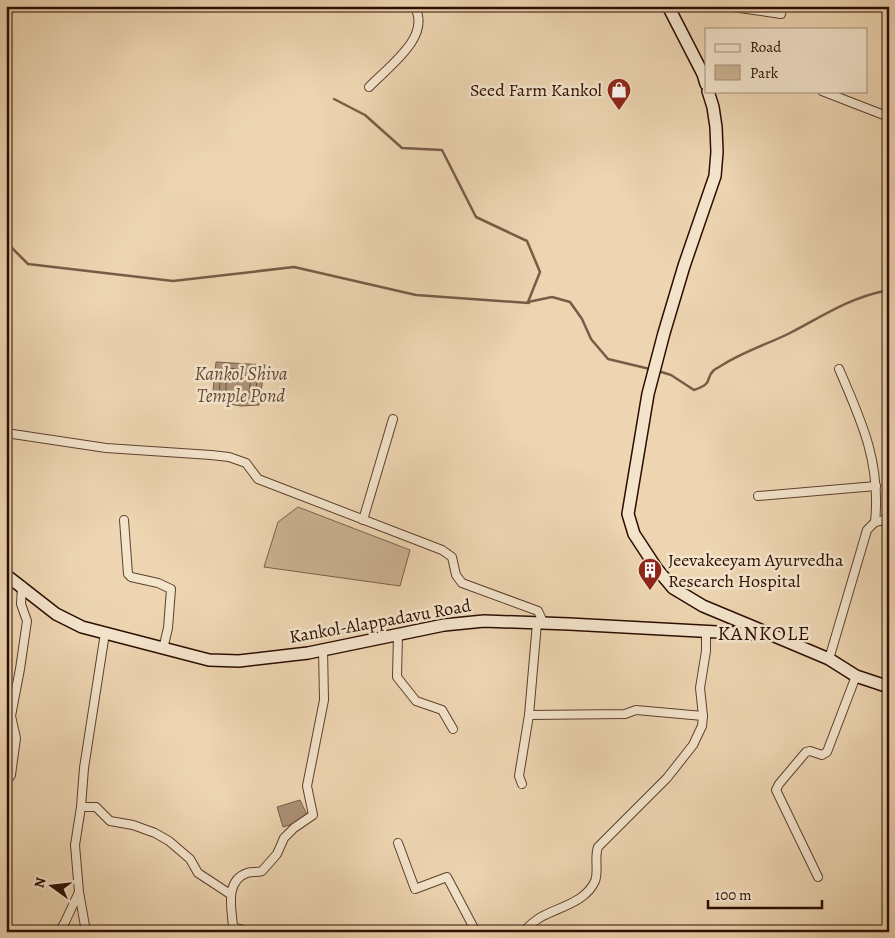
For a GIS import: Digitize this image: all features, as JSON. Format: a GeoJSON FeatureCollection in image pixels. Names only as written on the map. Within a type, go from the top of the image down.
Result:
{"type":"FeatureCollection","features":[{"type":"Feature","properties":{"kind":"main road"},"geometry":{"type":"LineString","coordinates":[[668,6],[705,78]]}},
{"type":"Feature","properties":{"kind":"main road"},"geometry":{"type":"LineString","coordinates":[[708,92],[716,127],[717,152],[715,176],[684,266],[648,394],[628,514],[634,534],[657,569],[673,588],[703,606],[772,635]]}},
{"type":"Feature","properties":{"kind":"main road","name":"Kankol-Alappadavu Road"},"geometry":{"type":"LineString","coordinates":[[6,575],[56,614],[82,628],[209,660],[239,661],[308,653],[444,625],[484,621],[772,635],[829,659],[856,676],[889,687]]}},
{"type":"Feature","properties":{"kind":"street"},"geometry":{"type":"LineString","coordinates":[[369,87],[414,41],[420,22],[414,6]]}},
{"type":"Feature","properties":{"kind":"street"},"geometry":{"type":"LineString","coordinates":[[725,6],[781,14],[783,6]]}},
{"type":"Feature","properties":{"kind":"street"},"geometry":{"type":"LineString","coordinates":[[825,92],[889,117]]}},
{"type":"Feature","properties":{"kind":"street"},"geometry":{"type":"LineString","coordinates":[[829,659],[868,530],[874,522],[877,503],[872,458],[863,426],[839,368]]}},
{"type":"Feature","properties":{"kind":"street"},"geometry":{"type":"LineString","coordinates":[[362,520],[393,419]]}},
{"type":"Feature","properties":{"kind":"street"},"geometry":{"type":"LineString","coordinates":[[6,433],[106,448],[229,457],[246,463],[258,479],[442,550],[452,557],[456,575],[462,582],[538,611],[541,624],[519,776],[522,784]]}},
{"type":"Feature","properties":{"kind":"street"},"geometry":{"type":"LineString","coordinates":[[758,496],[876,486]]}},
{"type":"Feature","properties":{"kind":"street"},"geometry":{"type":"LineString","coordinates":[[874,522],[889,519]]}},
{"type":"Feature","properties":{"kind":"street"},"geometry":{"type":"LineString","coordinates":[[124,520],[128,574],[132,577],[158,583],[171,589],[170,614],[163,649]]}},
{"type":"Feature","properties":{"kind":"street"},"geometry":{"type":"LineString","coordinates":[[6,778],[9,778],[11,775],[16,738],[11,716],[26,621],[20,604],[22,586]]}},
{"type":"Feature","properties":{"kind":"street"},"geometry":{"type":"LineString","coordinates":[[523,932],[540,917],[583,896],[591,888],[596,879],[598,847],[667,778],[693,745],[702,726],[703,716],[700,688],[706,651],[706,631]]}},
{"type":"Feature","properties":{"kind":"street"},"geometry":{"type":"LineString","coordinates":[[84,932],[85,926],[79,892],[75,845],[81,807],[84,768],[105,633]]}},
{"type":"Feature","properties":{"kind":"street"},"geometry":{"type":"LineString","coordinates":[[398,634],[397,677],[416,701],[442,710],[453,729]]}},
{"type":"Feature","properties":{"kind":"street"},"geometry":{"type":"LineString","coordinates":[[249,932],[233,928],[230,894],[238,878],[249,872],[262,871],[277,854],[284,838],[294,828],[313,815],[307,786],[324,700],[323,649]]}},
{"type":"Feature","properties":{"kind":"street"},"geometry":{"type":"LineString","coordinates":[[818,877],[777,794],[777,788],[806,752],[810,751],[822,755],[827,752],[856,676]]}},
{"type":"Feature","properties":{"kind":"street"},"geometry":{"type":"LineString","coordinates":[[529,715],[625,714],[636,710],[703,716]]}},
{"type":"Feature","properties":{"kind":"street"},"geometry":{"type":"LineString","coordinates":[[81,807],[96,807],[110,821],[133,825],[155,833],[190,858],[198,873],[230,894]]}},
{"type":"Feature","properties":{"kind":"street"},"geometry":{"type":"LineString","coordinates":[[398,843],[415,889],[447,877],[476,932]]}},
{"type":"Feature","properties":{"kind":"street"},"geometry":{"type":"LineString","coordinates":[[59,932],[66,922],[79,892]]}},
{"type":"Feature","properties":{"kind":"green space"},"geometry":{"type":"Polygon","coordinates":[[[298,507],[410,550],[400,586],[264,567],[278,522],[298,507]]]}},
{"type":"Feature","properties":{"kind":"water","name":"Kankol Shiva Temple Pond"},"geometry":{"type":"Polygon","coordinates":[[[216,362],[265,365],[259,405],[241,406],[212,401],[216,362]]]}},
{"type":"Feature","properties":{"kind":"water"},"geometry":{"type":"Polygon","coordinates":[[[300,800],[309,819],[283,827],[277,807],[300,800]]]}},
{"type":"Feature","properties":{"kind":"waterway"},"geometry":{"type":"LineString","coordinates":[[334,99],[365,115],[402,148],[442,150],[476,217],[527,241],[540,272],[528,302]]}},
{"type":"Feature","properties":{"kind":"waterway"},"geometry":{"type":"LineString","coordinates":[[6,242],[28,264],[173,281],[294,267],[416,295],[529,303]]}},
{"type":"Feature","properties":{"kind":"waterway"},"geometry":{"type":"LineString","coordinates":[[658,371],[671,375],[694,390],[700,388],[707,383],[714,370],[732,359],[790,333],[847,303],[884,291],[889,284]]}},
{"type":"Feature","properties":{"kind":"waterway"},"geometry":{"type":"LineString","coordinates":[[528,302],[552,297],[570,302],[582,319],[591,339],[608,359],[650,369]]}},
{"type":"Feature","properties":{"kind":"place","name":"Seed Farm Kankol"},"geometry":{"type":"Point","coordinates":[619,111]}},
{"type":"Feature","properties":{"kind":"place","name":"Jeevakeeyam Ayurvedha Research Hospital"},"geometry":{"type":"Point","coordinates":[650,591]}},
{"type":"Feature","properties":{"kind":"district","name":"KANKOLE"},"geometry":{"type":"Point","coordinates":[764,633]}}]}
